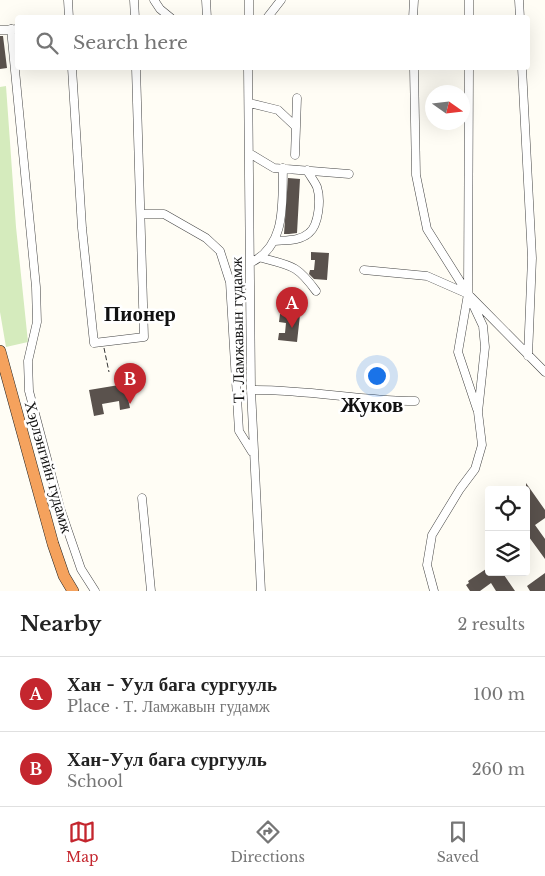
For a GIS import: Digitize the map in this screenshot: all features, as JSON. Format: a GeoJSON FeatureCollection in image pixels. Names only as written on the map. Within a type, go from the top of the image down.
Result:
{"type":"FeatureCollection","features":[{"type":"Feature","properties":{"kind":"highway","name":"Хэрлэнгийн гудамж"},"geometry":{"type":"LineString","coordinates":[[0,350],[54,544],[64,576],[73,591]]}},
{"type":"Feature","properties":{"kind":"street"},"geometry":{"type":"LineString","coordinates":[[68,0],[69,15]]}},
{"type":"Feature","properties":{"kind":"street"},"geometry":{"type":"LineString","coordinates":[[134,0],[135,15]]}},
{"type":"Feature","properties":{"kind":"street"},"geometry":{"type":"LineString","coordinates":[[154,0],[167,15]]}},
{"type":"Feature","properties":{"kind":"street"},"geometry":{"type":"LineString","coordinates":[[206,0],[206,15]]}},
{"type":"Feature","properties":{"kind":"street"},"geometry":{"type":"LineString","coordinates":[[248,15],[249,0]]}},
{"type":"Feature","properties":{"kind":"street"},"geometry":{"type":"LineString","coordinates":[[269,15],[281,0]]}},
{"type":"Feature","properties":{"kind":"street"},"geometry":{"type":"LineString","coordinates":[[413,15],[414,0]]}},
{"type":"Feature","properties":{"kind":"street"},"geometry":{"type":"LineString","coordinates":[[469,0],[469,15]]}},
{"type":"Feature","properties":{"kind":"street"},"geometry":{"type":"LineString","coordinates":[[519,0],[520,15]]}},
{"type":"Feature","properties":{"kind":"street"},"geometry":{"type":"LineString","coordinates":[[0,30],[14,29]]}},
{"type":"Feature","properties":{"kind":"street"},"geometry":{"type":"LineString","coordinates":[[17,70],[38,322],[28,361],[29,391],[60,508],[81,569],[95,591]]}},
{"type":"Feature","properties":{"kind":"street"},"geometry":{"type":"LineString","coordinates":[[72,70],[82,228],[94,343],[144,337],[136,70]]}},
{"type":"Feature","properties":{"kind":"street","name":"Т. Ламжавын гудамж"},"geometry":{"type":"LineString","coordinates":[[248,70],[251,390],[261,591]]}},
{"type":"Feature","properties":{"kind":"street"},"geometry":{"type":"LineString","coordinates":[[414,70],[416,175],[427,229],[468,294],[483,326],[485,347],[478,412]]}},
{"type":"Feature","properties":{"kind":"street"},"geometry":{"type":"LineString","coordinates":[[434,591],[429,580],[427,565],[428,549],[432,535],[460,489],[476,469],[482,444],[478,412],[458,352],[468,294],[469,70]]}},
{"type":"Feature","properties":{"kind":"street"},"geometry":{"type":"LineString","coordinates":[[522,70],[532,258],[528,356]]}},
{"type":"Feature","properties":{"kind":"street"},"geometry":{"type":"LineString","coordinates":[[295,155],[294,125],[296,98]]}},
{"type":"Feature","properties":{"kind":"street"},"geometry":{"type":"LineString","coordinates":[[248,103],[278,110],[294,125]]}},
{"type":"Feature","properties":{"kind":"street"},"geometry":{"type":"LineString","coordinates":[[249,153],[266,165],[349,174]]}},
{"type":"Feature","properties":{"kind":"street"},"geometry":{"type":"LineString","coordinates":[[250,264],[262,258],[275,241],[281,222],[283,168]]}},
{"type":"Feature","properties":{"kind":"street"},"geometry":{"type":"LineString","coordinates":[[275,241],[296,240],[310,232],[315,224],[318,188],[307,170]]}},
{"type":"Feature","properties":{"kind":"street"},"geometry":{"type":"LineString","coordinates":[[140,214],[164,214],[206,238],[220,252],[230,282],[239,431],[253,454]]}},
{"type":"Feature","properties":{"kind":"street"},"geometry":{"type":"LineString","coordinates":[[262,258],[294,266],[303,273],[316,291]]}},
{"type":"Feature","properties":{"kind":"street"},"geometry":{"type":"LineString","coordinates":[[364,270],[427,276],[468,294],[545,372]]}},
{"type":"Feature","properties":{"kind":"street"},"geometry":{"type":"LineString","coordinates":[[251,390],[277,389],[381,401],[415,401]]}},
{"type":"Feature","properties":{"kind":"street"},"geometry":{"type":"LineString","coordinates":[[142,498],[151,591]]}},
{"type":"Feature","properties":{"kind":"path"},"geometry":{"type":"LineString","coordinates":[[103,342],[109,372]]}},
{"type":"Feature","properties":{"kind":"green space"},"geometry":{"type":"Polygon","coordinates":[[[6,86],[16,227],[28,342],[6,347],[0,312],[0,87],[6,86]]]}},
{"type":"Feature","properties":{"kind":"building"},"geometry":{"type":"Polygon","coordinates":[[[0,36],[3,36],[7,68],[0,69],[0,36]]]}},
{"type":"Feature","properties":{"kind":"building"},"geometry":{"type":"Polygon","coordinates":[[[288,178],[300,179],[297,233],[284,234],[288,178]]]}},
{"type":"Feature","properties":{"kind":"building"},"geometry":{"type":"Polygon","coordinates":[[[311,252],[329,253],[327,280],[314,279],[309,274],[310,270],[314,270],[315,260],[311,260],[311,252]]]}},
{"type":"Feature","properties":{"kind":"building"},"geometry":{"type":"Polygon","coordinates":[[[280,314],[300,315],[297,342],[278,340],[279,333],[285,333],[286,323],[279,322],[280,314]]]}},
{"type":"Feature","properties":{"kind":"building"},"geometry":{"type":"Polygon","coordinates":[[[125,384],[130,408],[120,410],[119,401],[102,404],[104,414],[94,416],[89,390],[125,384]]]}},
{"type":"Feature","properties":{"kind":"building"},"geometry":{"type":"Polygon","coordinates":[[[530,489],[545,510],[545,518],[535,525],[545,539],[545,559],[530,538],[530,489]]]}},
{"type":"Feature","properties":{"kind":"building"},"geometry":{"type":"Polygon","coordinates":[[[485,570],[485,576],[505,576],[515,591],[496,591],[491,583],[480,591],[470,591],[466,585],[469,583],[468,581],[485,570]]]}},
{"type":"Feature","properties":{"kind":"building"},"geometry":{"type":"Polygon","coordinates":[[[545,573],[545,591],[530,591],[527,586],[545,573]]]}},
{"type":"Feature","properties":{"kind":"place","name":"Хан - Уул бага сургууль"},"geometry":{"type":"Point","coordinates":[292,328]}},
{"type":"Feature","properties":{"kind":"place","name":"Хан-Уул бага сургууль"},"geometry":{"type":"Point","coordinates":[130,404]}},
{"type":"Feature","properties":{"kind":"district","name":"Пионер"},"geometry":{"type":"Point","coordinates":[140,314]}},
{"type":"Feature","properties":{"kind":"district","name":"Жуков"},"geometry":{"type":"Point","coordinates":[372,405]}}]}
